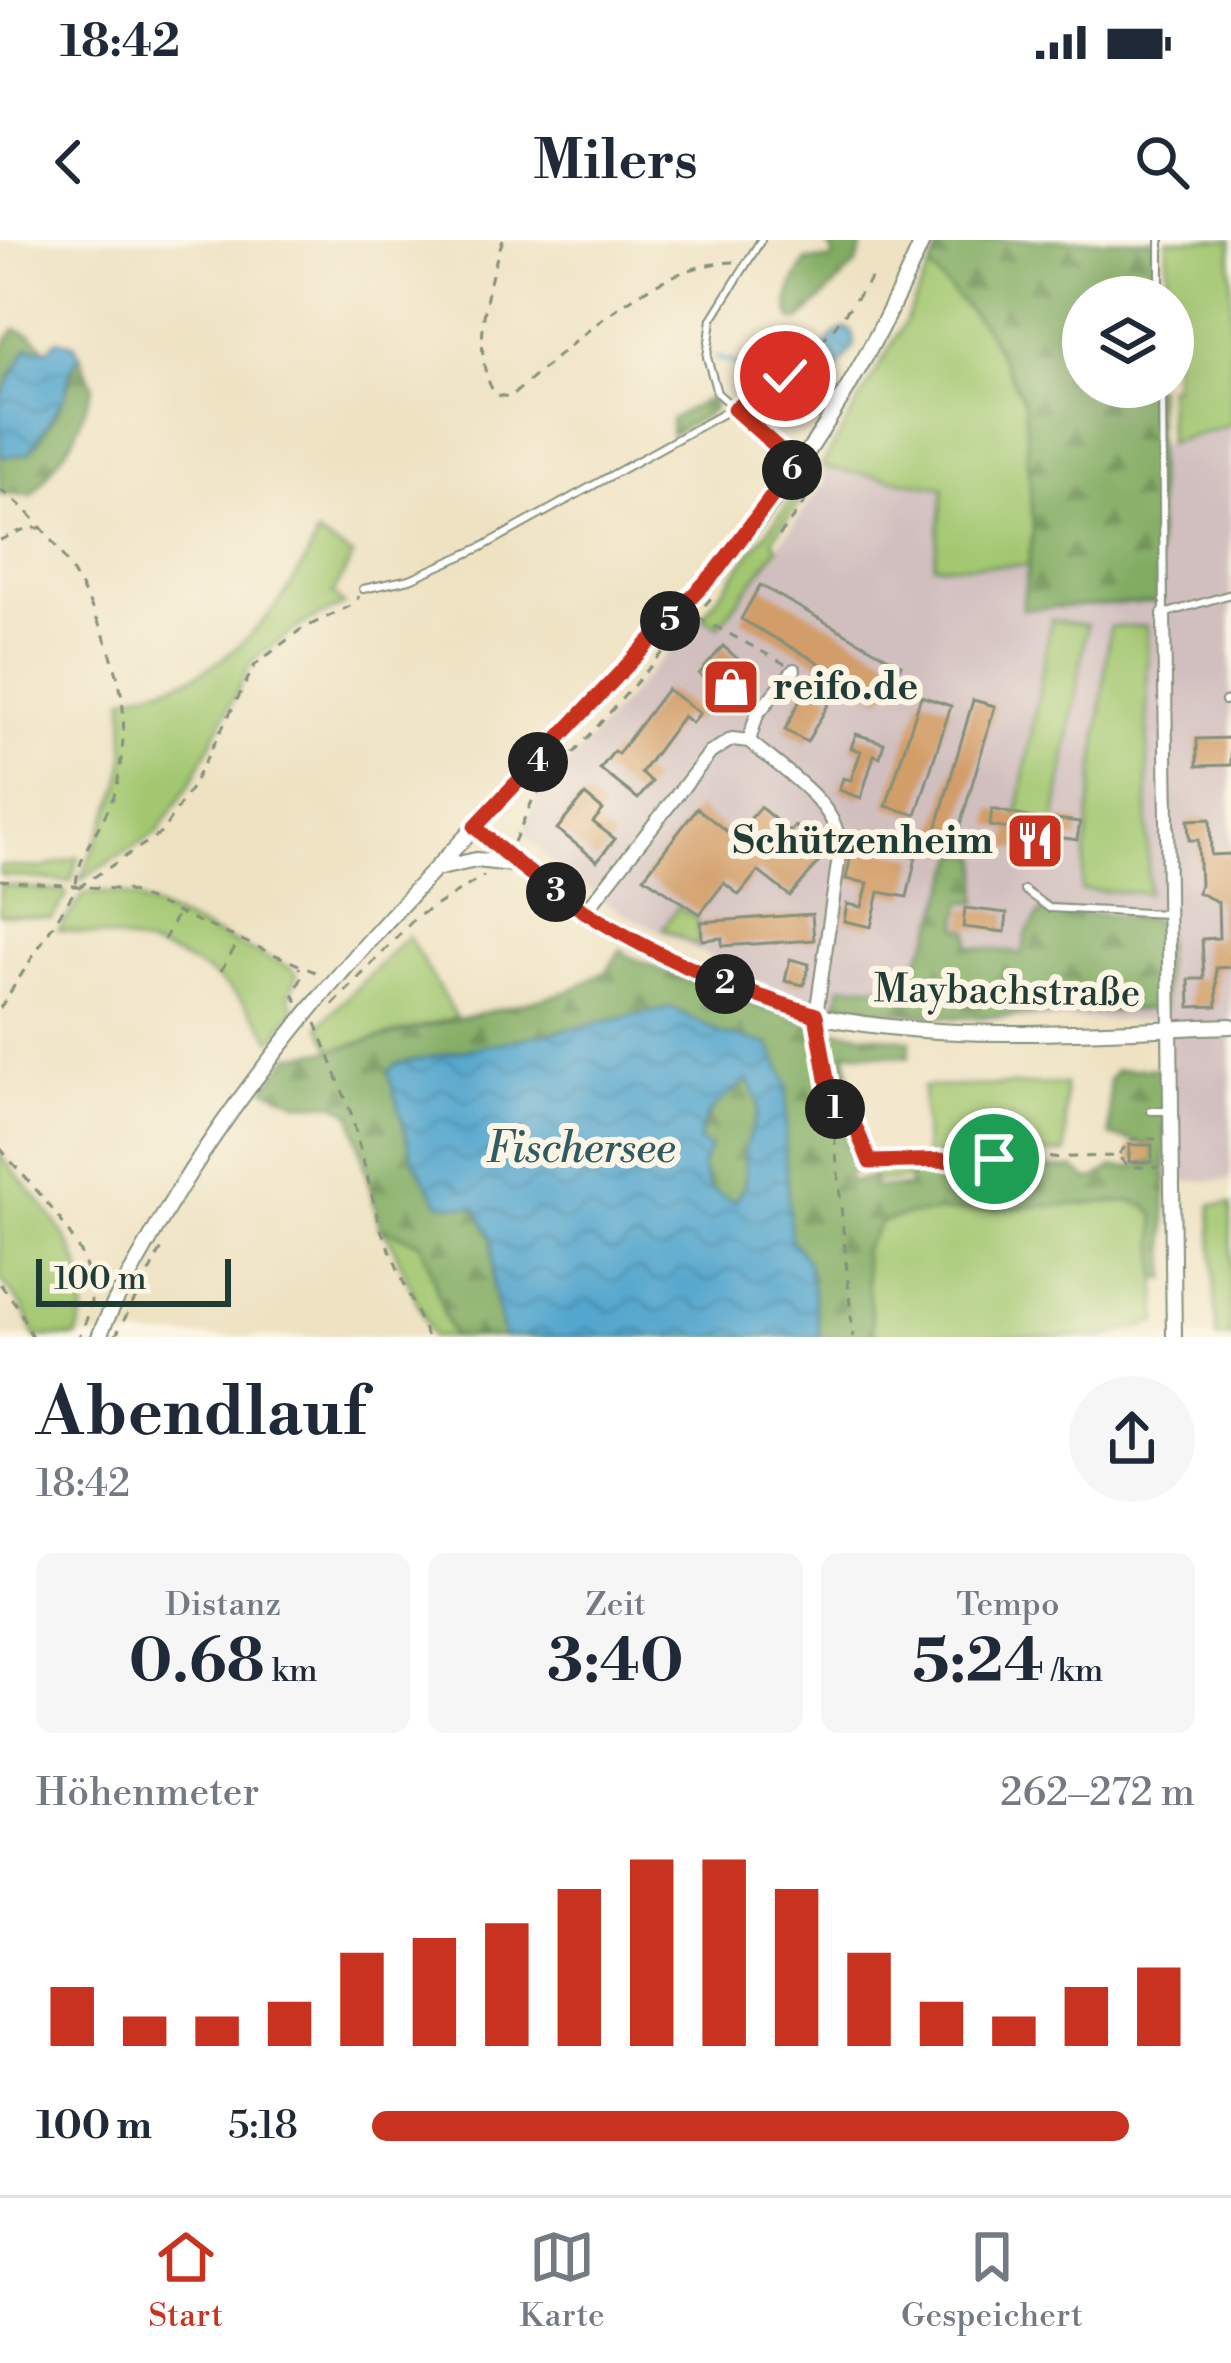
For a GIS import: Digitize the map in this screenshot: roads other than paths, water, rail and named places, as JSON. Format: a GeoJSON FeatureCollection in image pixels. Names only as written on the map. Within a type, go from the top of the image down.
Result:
{"type":"FeatureCollection","features":[{"type":"Feature","properties":{"kind":"street"},"geometry":{"type":"LineString","coordinates":[[98,1337],[182,1181],[260,1070],[334,979],[718,569],[801,467],[851,386],[923,240]]}},
{"type":"Feature","properties":{"kind":"street"},"geometry":{"type":"LineString","coordinates":[[1164,614],[1174,1337]]}},
{"type":"Feature","properties":{"kind":"street"},"geometry":{"type":"LineString","coordinates":[[749,741],[757,713],[794,670]]}},
{"type":"Feature","properties":{"kind":"street"},"geometry":{"type":"LineString","coordinates":[[585,912],[710,753],[732,740],[749,741],[830,812],[838,830],[840,850],[816,1015]]}},
{"type":"Feature","properties":{"kind":"street","name":"Maybachstraße"},"geometry":{"type":"LineString","coordinates":[[475,827],[517,865],[585,912],[673,963],[816,1015],[928,1031],[1231,1026]]}},
{"type":"Feature","properties":{"kind":"street"},"geometry":{"type":"LineString","coordinates":[[434,871],[476,860],[517,865]]}},
{"type":"Feature","properties":{"kind":"lane"},"geometry":{"type":"LineString","coordinates":[[761,240],[712,319],[707,357],[717,393],[801,467]]}},
{"type":"Feature","properties":{"kind":"lane"},"geometry":{"type":"LineString","coordinates":[[1160,240],[1160,276]]}},
{"type":"Feature","properties":{"kind":"lane"},"geometry":{"type":"LineString","coordinates":[[363,589],[410,578],[482,547],[760,393]]}},
{"type":"Feature","properties":{"kind":"lane"},"geometry":{"type":"LineString","coordinates":[[1162,408],[1164,614],[1231,594]]}},
{"type":"Feature","properties":{"kind":"lane"},"geometry":{"type":"LineString","coordinates":[[1024,890],[1049,908],[1167,914]]}},
{"type":"Feature","properties":{"kind":"lane"},"geometry":{"type":"LineString","coordinates":[[1151,1112],[1172,1111]]}},
{"type":"Feature","properties":{"kind":"water"},"geometry":{"type":"Polygon","coordinates":[[[846,328],[853,332],[854,347],[813,411],[802,411],[789,402],[790,386],[837,332],[846,328]]]}},
{"type":"Feature","properties":{"kind":"water"},"geometry":{"type":"Polygon","coordinates":[[[57,340],[74,344],[80,355],[70,370],[65,395],[29,453],[5,457],[0,452],[0,398],[28,347],[47,350],[57,340]]]}},
{"type":"Feature","properties":{"kind":"water","name":"Fischersee"},"geometry":{"type":"Polygon","coordinates":[[[672,1008],[722,1034],[769,1044],[787,1084],[785,1155],[791,1239],[808,1262],[820,1337],[504,1337],[493,1289],[492,1239],[476,1207],[440,1204],[414,1162],[388,1072],[396,1064],[672,1008]],[[748,1080],[715,1107],[700,1132],[699,1143],[710,1147],[702,1167],[709,1188],[735,1202],[744,1185],[746,1145],[758,1114],[748,1080]]]}},
{"type":"Feature","properties":{"kind":"waterway"},"geometry":{"type":"LineString","coordinates":[[716,358],[741,365],[759,389]]}},
{"type":"Feature","properties":{"kind":"waterway"},"geometry":{"type":"LineString","coordinates":[[763,396],[767,404]]}},
{"type":"Feature","properties":{"kind":"place","name":"reifo.de"},"geometry":{"type":"Point","coordinates":[731,687]}},
{"type":"Feature","properties":{"kind":"place","name":"Schützenheim"},"geometry":{"type":"Point","coordinates":[1035,841]}}]}
